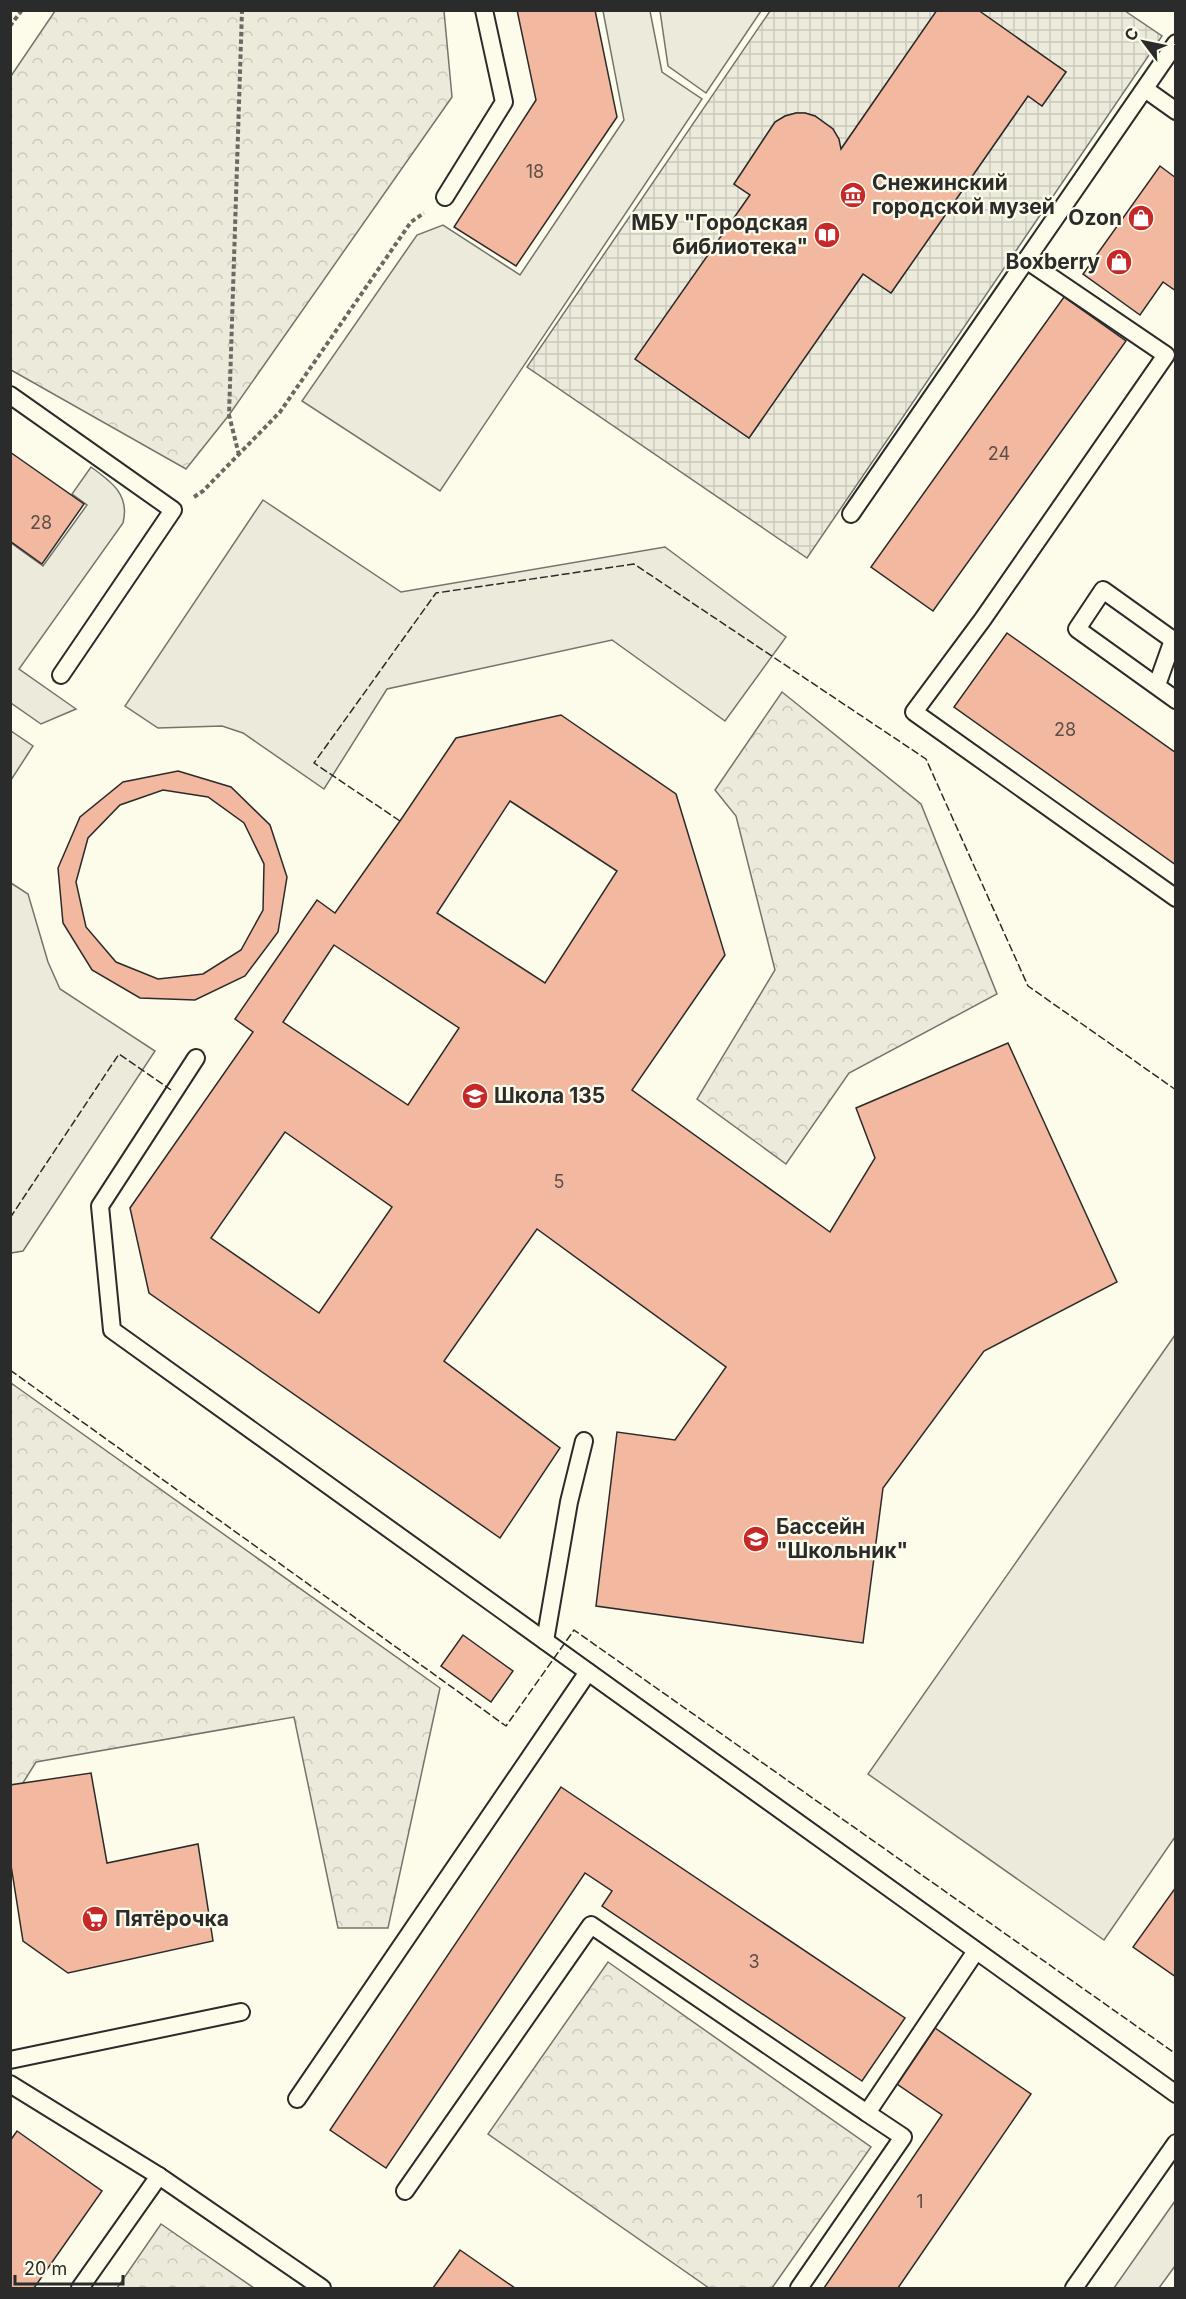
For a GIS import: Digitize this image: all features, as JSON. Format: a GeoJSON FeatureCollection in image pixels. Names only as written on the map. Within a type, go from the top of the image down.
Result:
{"type":"FeatureCollection","features":[{"type":"Feature","properties":{"kind":"lane"},"geometry":{"type":"LineString","coordinates":[[445,197],[504,102],[484,10]]}},
{"type":"Feature","properties":{"kind":"lane"},"geometry":{"type":"LineString","coordinates":[[851,514],[1176,43]]}},
{"type":"Feature","properties":{"kind":"lane"},"geometry":{"type":"LineString","coordinates":[[1145,88],[1176,111]]}},
{"type":"Feature","properties":{"kind":"lane"},"geometry":{"type":"LineString","coordinates":[[1026,260],[1166,355],[983,619],[914,712],[1176,898]]}},
{"type":"Feature","properties":{"kind":"lane"},"geometry":{"type":"LineString","coordinates":[[10,395],[173,510],[61,675]]}},
{"type":"Feature","properties":{"kind":"lane"},"geometry":{"type":"LineString","coordinates":[[1157,686],[1173,640],[1103,590],[1077,629],[1176,700]]}},
{"type":"Feature","properties":{"kind":"lane"},"geometry":{"type":"LineString","coordinates":[[196,1058],[100,1206],[112,1330],[1176,2094]]}},
{"type":"Feature","properties":{"kind":"lane"},"geometry":{"type":"LineString","coordinates":[[545,1641],[569,1502],[584,1441]]}},
{"type":"Feature","properties":{"kind":"lane"},"geometry":{"type":"LineString","coordinates":[[297,2099],[588,1672]]}},
{"type":"Feature","properties":{"kind":"lane"},"geometry":{"type":"LineString","coordinates":[[405,2191],[591,1925],[903,2137],[799,2289]]}},
{"type":"Feature","properties":{"kind":"lane"},"geometry":{"type":"LineString","coordinates":[[867,2113],[976,1951]]}},
{"type":"Feature","properties":{"kind":"lane"},"geometry":{"type":"LineString","coordinates":[[10,2060],[241,2012]]}},
{"type":"Feature","properties":{"kind":"lane"},"geometry":{"type":"LineString","coordinates":[[10,2085],[159,2176],[322,2289]]}},
{"type":"Feature","properties":{"kind":"lane"},"geometry":{"type":"LineString","coordinates":[[1074,2289],[1176,2143]]}},
{"type":"Feature","properties":{"kind":"lane"},"geometry":{"type":"LineString","coordinates":[[80,2289],[159,2176]]}},
{"type":"Feature","properties":{"kind":"path"},"geometry":{"type":"LineString","coordinates":[[10,27],[21,10]]}},
{"type":"Feature","properties":{"kind":"path"},"geometry":{"type":"LineString","coordinates":[[239,455],[229,415],[242,10]]}},
{"type":"Feature","properties":{"kind":"path"},"geometry":{"type":"LineString","coordinates":[[173,510],[203,491],[280,412],[411,222],[445,197]]}},
{"type":"Feature","properties":{"kind":"green space"},"geometry":{"type":"Polygon","coordinates":[[[55,11],[444,11],[452,97],[229,415],[186,469],[11,370],[11,76],[55,11]]]}},
{"type":"Feature","properties":{"kind":"green space"},"geometry":{"type":"Polygon","coordinates":[[[603,11],[650,11],[662,72],[702,99],[440,491],[302,401],[417,235],[443,225],[520,275],[624,120],[603,11]]]}},
{"type":"Feature","properties":{"kind":"green space"},"geometry":{"type":"Polygon","coordinates":[[[91,467],[118,490],[124,505],[123,523],[19,669],[76,709],[41,724],[11,703],[11,543],[43,566],[87,505],[72,494],[91,467]]]}},
{"type":"Feature","properties":{"kind":"green space"},"geometry":{"type":"Polygon","coordinates":[[[263,500],[401,592],[665,547],[786,637],[725,721],[612,640],[387,689],[324,789],[243,733],[222,726],[158,728],[125,706],[263,500]]]}},
{"type":"Feature","properties":{"kind":"green space"},"geometry":{"type":"Polygon","coordinates":[[[782,692],[921,804],[997,994],[849,1073],[786,1164],[697,1099],[775,970],[736,816],[715,790],[782,692]]]}},
{"type":"Feature","properties":{"kind":"green space"},"geometry":{"type":"Polygon","coordinates":[[[11,731],[33,746],[11,780],[11,731]]]}},
{"type":"Feature","properties":{"kind":"green space"},"geometry":{"type":"Polygon","coordinates":[[[11,883],[28,894],[48,962],[60,989],[155,1051],[23,1251],[11,1253],[11,883]]]}},
{"type":"Feature","properties":{"kind":"green space"},"geometry":{"type":"Polygon","coordinates":[[[1175,1335],[1175,1837],[1104,1940],[868,1774],[1175,1335]]]}},
{"type":"Feature","properties":{"kind":"green space"},"geometry":{"type":"Polygon","coordinates":[[[11,1383],[440,1688],[388,1928],[338,1928],[294,1717],[36,1762],[11,1802],[11,1383]]]}},
{"type":"Feature","properties":{"kind":"green space"},"geometry":{"type":"Polygon","coordinates":[[[608,1962],[871,2147],[772,2288],[709,2288],[488,2134],[608,1962]]]}},
{"type":"Feature","properties":{"kind":"green space"},"geometry":{"type":"Polygon","coordinates":[[[1175,2201],[1175,2266],[1159,2288],[1114,2288],[1175,2201]]]}},
{"type":"Feature","properties":{"kind":"green space"},"geometry":{"type":"Polygon","coordinates":[[[161,2224],[254,2288],[117,2288],[161,2224]]]}},
{"type":"Feature","properties":{"kind":"shaded area"},"geometry":{"type":"Polygon","coordinates":[[[660,10],[761,11],[706,93],[668,66],[660,10]]]}},
{"type":"Feature","properties":{"kind":"shaded area"},"geometry":{"type":"Polygon","coordinates":[[[770,11],[937,11],[841,149],[833,129],[815,116],[796,113],[775,122],[734,184],[750,195],[636,359],[749,438],[863,274],[891,293],[1028,96],[1042,106],[1066,72],[978,11],[1125,11],[1162,36],[807,558],[527,367],[770,11]]]}},
{"type":"Feature","properties":{"kind":"building"},"geometry":{"type":"Polygon","coordinates":[[[517,10],[595,10],[617,117],[516,266],[454,227],[536,100],[517,10]]]}},
{"type":"Feature","properties":{"kind":"building","name":"МБУ \"Городская библиотека\""},"geometry":{"type":"Polygon","coordinates":[[[937,10],[978,10],[1066,72],[1042,106],[1028,96],[891,293],[863,274],[749,438],[635,359],[750,195],[734,184],[775,122],[796,113],[815,116],[833,129],[839,139],[841,149],[937,10]]]}},
{"type":"Feature","properties":{"kind":"building"},"geometry":{"type":"Polygon","coordinates":[[[1160,166],[1176,178],[1176,291],[1163,282],[1140,315],[1083,274],[1160,166]]]}},
{"type":"Feature","properties":{"kind":"building"},"geometry":{"type":"Polygon","coordinates":[[[1064,297],[1126,341],[933,611],[871,567],[1064,297]]]}},
{"type":"Feature","properties":{"kind":"building"},"geometry":{"type":"Polygon","coordinates":[[[10,452],[84,504],[42,564],[10,541],[10,452]]]}},
{"type":"Feature","properties":{"kind":"building"},"geometry":{"type":"Polygon","coordinates":[[[1007,633],[1176,753],[1176,865],[954,707],[1007,633]]]}},
{"type":"Feature","properties":{"kind":"building"},"geometry":{"type":"Polygon","coordinates":[[[561,715],[676,794],[725,955],[632,1090],[830,1232],[875,1158],[856,1108],[1008,1043],[1117,1282],[984,1351],[883,1488],[863,1643],[596,1606],[617,1432],[675,1440],[726,1367],[537,1229],[444,1361],[560,1448],[500,1538],[149,1293],[130,1208],[253,1032],[235,1019],[317,900],[335,913],[456,738],[561,715]],[[510,801],[437,913],[545,983],[617,871],[510,801]],[[334,945],[283,1022],[408,1105],[459,1028],[334,945]],[[285,1132],[211,1238],[319,1313],[392,1207],[285,1132]]]}},
{"type":"Feature","properties":{"kind":"building"},"geometry":{"type":"Polygon","coordinates":[[[178,771],[231,787],[270,825],[287,877],[278,932],[245,976],[195,1000],[140,998],[92,970],[63,923],[58,868],[80,817],[123,782],[178,771]],[[163,790],[120,805],[88,838],[76,882],[86,927],[116,962],[158,979],[203,974],[241,950],[263,910],[264,864],[244,823],[208,797],[163,790]]]}},
{"type":"Feature","properties":{"kind":"building"},"geometry":{"type":"Polygon","coordinates":[[[463,1635],[513,1671],[491,1702],[441,1666],[463,1635]]]}},
{"type":"Feature","properties":{"kind":"building"},"geometry":{"type":"Polygon","coordinates":[[[91,1773],[107,1863],[198,1844],[213,1941],[68,1973],[23,1941],[10,1859],[10,1785],[91,1773]]]}},
{"type":"Feature","properties":{"kind":"building"},"geometry":{"type":"Polygon","coordinates":[[[561,1787],[905,2018],[862,2081],[602,1906],[612,1891],[585,1873],[386,2168],[330,2130],[561,1787]]]}},
{"type":"Feature","properties":{"kind":"building"},"geometry":{"type":"Polygon","coordinates":[[[1176,1887],[1176,1977],[1133,1947],[1176,1887]]]}},
{"type":"Feature","properties":{"kind":"building"},"geometry":{"type":"Polygon","coordinates":[[[935,2028],[1031,2094],[898,2288],[824,2288],[942,2115],[897,2084],[935,2028]]]}},
{"type":"Feature","properties":{"kind":"building"},"geometry":{"type":"Polygon","coordinates":[[[17,2131],[102,2191],[34,2288],[10,2288],[10,2141],[17,2131]]]}},
{"type":"Feature","properties":{"kind":"building"},"geometry":{"type":"Polygon","coordinates":[[[460,2250],[515,2288],[433,2288],[460,2250]]]}},
{"type":"Feature","properties":{"kind":"fence"},"geometry":{"type":"LineString","coordinates":[[400,821],[314,763],[436,593],[634,564],[926,759],[1028,986],[1176,1090]]}},
{"type":"Feature","properties":{"kind":"fence"},"geometry":{"type":"LineString","coordinates":[[10,1218],[119,1054],[171,1090]]}},
{"type":"Feature","properties":{"kind":"fence"},"geometry":{"type":"LineString","coordinates":[[10,1370],[506,1726],[574,1630],[1176,2054]]}},
{"type":"Feature","properties":{"kind":"place","name":"Снежинский городской музей"},"geometry":{"type":"Point","coordinates":[853,195]}},
{"type":"Feature","properties":{"kind":"place","name":"Ozon"},"geometry":{"type":"Point","coordinates":[1141,218]}},
{"type":"Feature","properties":{"kind":"place","name":"МБУ \"Городская библиотека\""},"geometry":{"type":"Point","coordinates":[827,235]}},
{"type":"Feature","properties":{"kind":"place","name":"Boxberry"},"geometry":{"type":"Point","coordinates":[1119,262]}},
{"type":"Feature","properties":{"kind":"place","name":"Школа 135"},"geometry":{"type":"Point","coordinates":[475,1096]}},
{"type":"Feature","properties":{"kind":"place","name":"Бассейн \"Школьник\""},"geometry":{"type":"Point","coordinates":[756,1539]}},
{"type":"Feature","properties":{"kind":"place","name":"Пятёрочка"},"geometry":{"type":"Point","coordinates":[95,1919]}}]}
